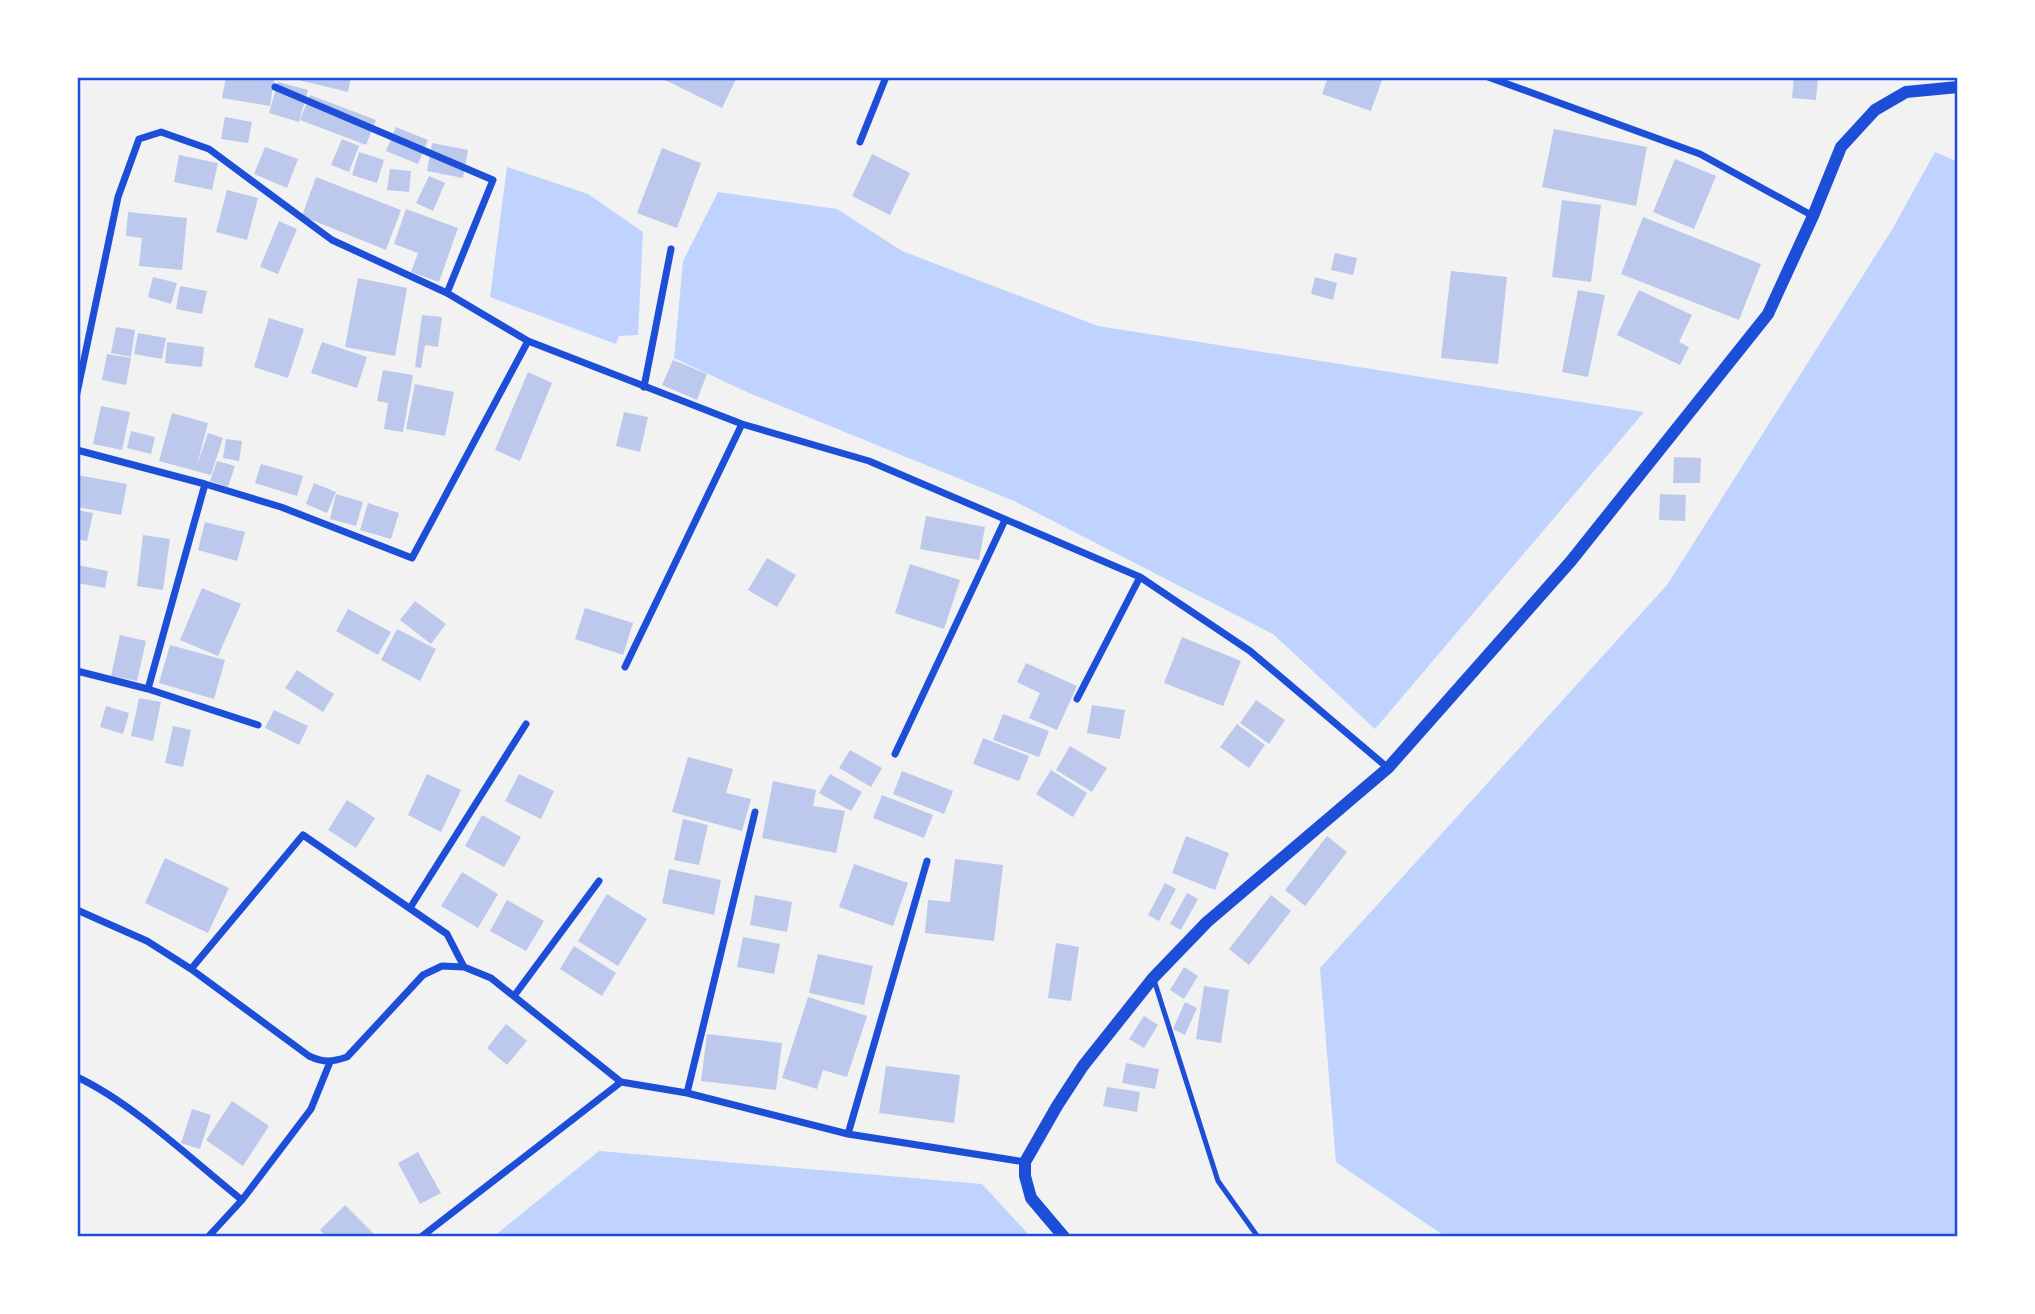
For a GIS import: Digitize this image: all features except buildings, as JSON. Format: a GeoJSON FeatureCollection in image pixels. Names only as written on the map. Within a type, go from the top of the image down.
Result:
{"type":"FeatureCollection","features":[{"type":"Feature","properties":{"kind":"street"},"geometry":{"type":"LineString","coordinates":[[860,142],[886,77]]}},
{"type":"Feature","properties":{"kind":"street"},"geometry":{"type":"LineString","coordinates":[[1488,77],[1700,154],[1813,216]]}},
{"type":"Feature","properties":{"kind":"street"},"geometry":{"type":"LineString","coordinates":[[275,87],[493,180],[447,293]]}},
{"type":"Feature","properties":{"kind":"street"},"geometry":{"type":"LineString","coordinates":[[1064,1237],[1031,1198],[1025,1176],[1026,1162],[1057,1105],[1083,1066],[1153,978],[1207,922],[1388,768],[1570,561],[1768,314],[1841,147],[1875,110],[1906,92],[1958,88]]}},
{"type":"Feature","properties":{"kind":"street"},"geometry":{"type":"LineString","coordinates":[[77,393],[118,197],[139,139],[161,132],[209,149],[332,240],[447,293],[528,341],[742,424],[869,461],[1140,577],[1250,651],[1388,768]]}},
{"type":"Feature","properties":{"kind":"street"},"geometry":{"type":"LineString","coordinates":[[643,387],[671,249]]}},
{"type":"Feature","properties":{"kind":"street"},"geometry":{"type":"LineString","coordinates":[[77,450],[281,507],[412,558],[528,341]]}},
{"type":"Feature","properties":{"kind":"street"},"geometry":{"type":"LineString","coordinates":[[625,667],[742,424]]}},
{"type":"Feature","properties":{"kind":"street"},"geometry":{"type":"LineString","coordinates":[[148,689],[205,484]]}},
{"type":"Feature","properties":{"kind":"street"},"geometry":{"type":"LineString","coordinates":[[895,754],[1004,520]]}},
{"type":"Feature","properties":{"kind":"street"},"geometry":{"type":"LineString","coordinates":[[1077,699],[1140,577]]}},
{"type":"Feature","properties":{"kind":"street"},"geometry":{"type":"LineString","coordinates":[[77,671],[148,689],[258,725]]}},
{"type":"Feature","properties":{"kind":"street"},"geometry":{"type":"LineString","coordinates":[[410,908],[526,724]]}},
{"type":"Feature","properties":{"kind":"street"},"geometry":{"type":"LineString","coordinates":[[687,1093],[755,812]]}},
{"type":"Feature","properties":{"kind":"street"},"geometry":{"type":"LineString","coordinates":[[191,969],[303,835],[447,934],[464,967]]}},
{"type":"Feature","properties":{"kind":"street"},"geometry":{"type":"LineString","coordinates":[[848,1134],[927,861]]}},
{"type":"Feature","properties":{"kind":"street"},"geometry":{"type":"LineString","coordinates":[[514,996],[599,881]]}},
{"type":"Feature","properties":{"kind":"street"},"geometry":{"type":"LineString","coordinates":[[77,909],[147,941],[191,969],[309,1056],[321,1062],[346,1057],[423,975],[442,966],[464,967],[491,978],[621,1082],[687,1093],[848,1134],[1026,1162]]}},
{"type":"Feature","properties":{"kind":"street"},"geometry":{"type":"LineString","coordinates":[[208,1237],[242,1200],[311,1110],[331,1062]]}},
{"type":"Feature","properties":{"kind":"street"},"geometry":{"type":"LineString","coordinates":[[77,1077],[138,1116],[242,1200]]}},
{"type":"Feature","properties":{"kind":"street"},"geometry":{"type":"LineString","coordinates":[[421,1237],[621,1082]]}},
{"type":"Feature","properties":{"kind":"lane"},"geometry":{"type":"LineString","coordinates":[[1153,978],[1218,1181],[1258,1237]]}},
{"type":"Feature","properties":{"kind":"water"},"geometry":{"type":"Polygon","coordinates":[[[1935,152],[1958,162],[1958,1237],[1443,1237],[1336,1162],[1320,968],[1667,585],[1893,228],[1935,152]]]}},
{"type":"Feature","properties":{"kind":"water"},"geometry":{"type":"Polygon","coordinates":[[[507,167],[588,194],[643,232],[638,335],[619,336],[616,344],[490,297],[507,167]]]}},
{"type":"Feature","properties":{"kind":"water"},"geometry":{"type":"Polygon","coordinates":[[[718,192],[837,209],[902,251],[1098,326],[1644,412],[1375,729],[1273,634],[1014,501],[749,393],[674,358],[683,261],[718,192]]]}},
{"type":"Feature","properties":{"kind":"water"},"geometry":{"type":"Polygon","coordinates":[[[599,1151],[982,1184],[1031,1237],[493,1237],[599,1151]]]}}]}
